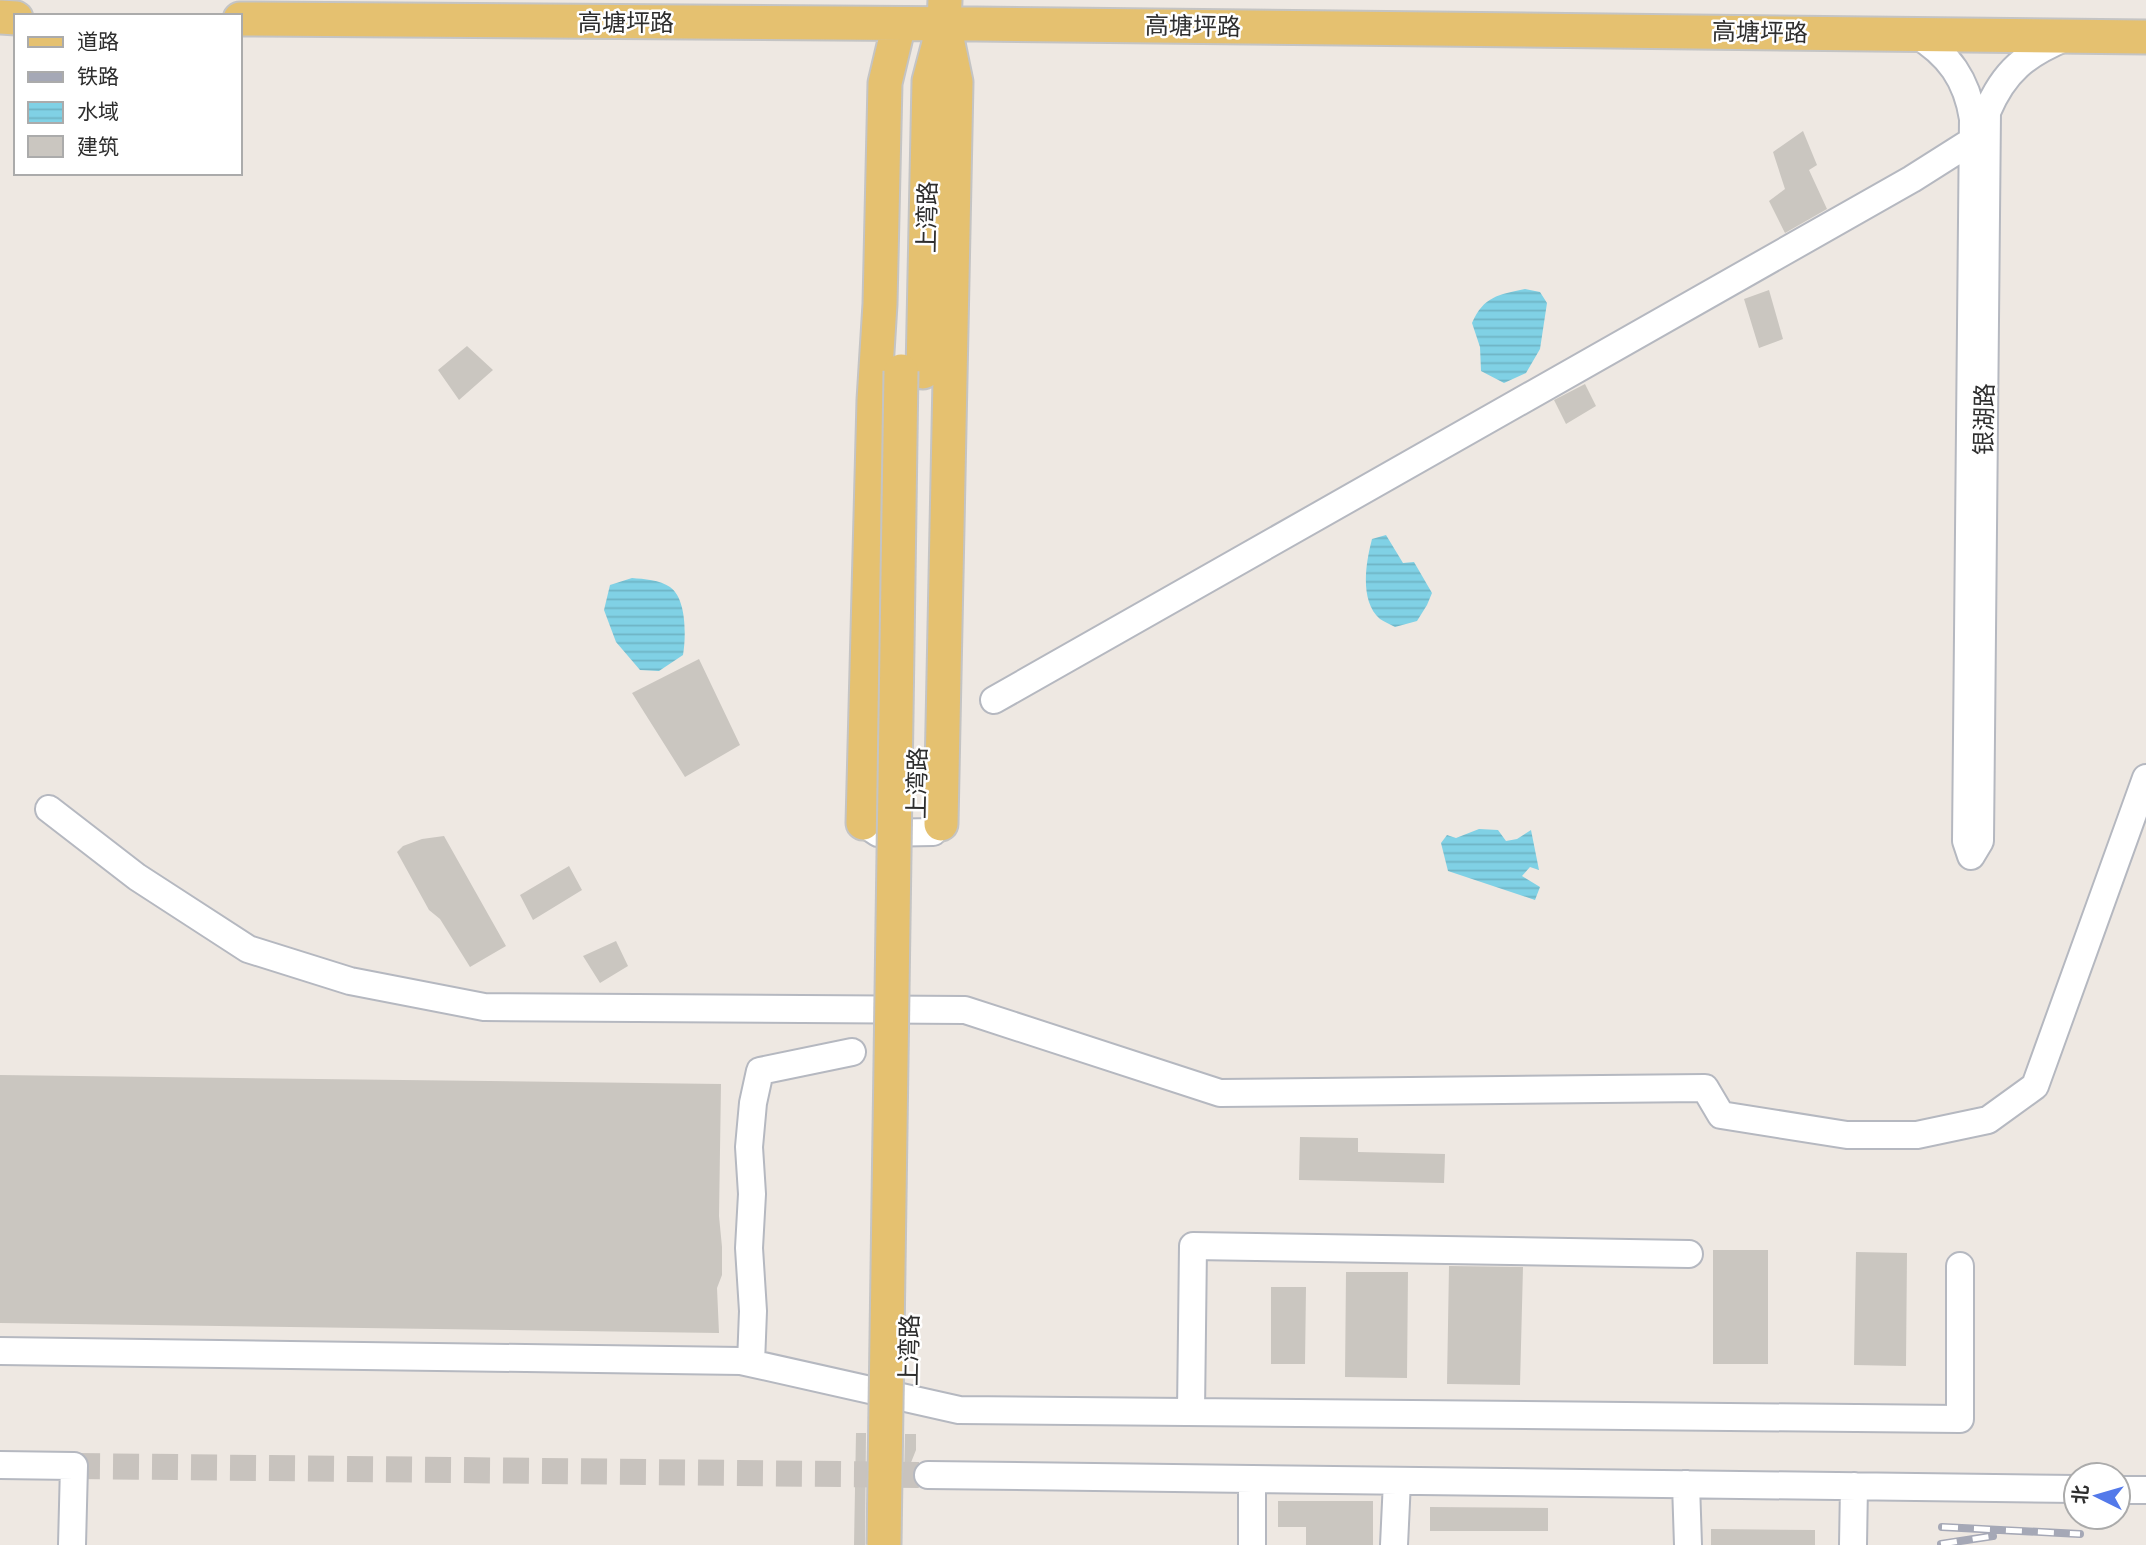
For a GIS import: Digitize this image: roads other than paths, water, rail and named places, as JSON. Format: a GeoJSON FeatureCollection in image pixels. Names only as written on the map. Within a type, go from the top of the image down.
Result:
{"type":"FeatureCollection","features":[{"type":"Feature","properties":{"kind":"main road","name":"上湾路"},"geometry":{"type":"LineString","coordinates":[[899,12],[906,81],[912,372],[906,1545]]}},
{"type":"Feature","properties":{"kind":"main road","name":"上湾路"},"geometry":{"type":"LineString","coordinates":[[863,823],[885,83],[899,12]]}},
{"type":"Feature","properties":{"kind":"main road","name":"高塘坪路"},"geometry":{"type":"LineString","coordinates":[[242,19],[944,12],[2146,37]]}},
{"type":"Feature","properties":{"kind":"main road","name":"上湾路"},"geometry":{"type":"LineString","coordinates":[[884,1545],[912,372],[929,81],[944,12]]}},
{"type":"Feature","properties":{"kind":"main road","name":"上湾路"},"geometry":{"type":"LineString","coordinates":[[941,824],[956,82],[944,12]]}},
{"type":"Feature","properties":{"kind":"street","name":"银湖路"},"geometry":{"type":"LineString","coordinates":[[1915,34],[1932,44],[1956,68],[1970,100],[1973,841],[1987,112],[1997,88],[2029,55],[2069,36]]}},
{"type":"Feature","properties":{"kind":"street"},"geometry":{"type":"LineString","coordinates":[[995,700],[1912,179],[1972,141]]}},
{"type":"Feature","properties":{"kind":"street"},"geometry":{"type":"LineString","coordinates":[[49,809],[137,877],[247,948],[350,981],[443,1001],[484,1007],[965,1010],[1220,1093],[1705,1088],[1721,1115],[1847,1135],[1917,1135],[1988,1120],[2035,1086],[2146,778]]}},
{"type":"Feature","properties":{"kind":"street"},"geometry":{"type":"LineString","coordinates":[[863,823],[878,832],[933,832],[941,824]]}},
{"type":"Feature","properties":{"kind":"street"},"geometry":{"type":"LineString","coordinates":[[751,1363],[753,1311],[749,1248],[752,1194],[749,1147],[753,1103],[760,1071],[852,1052]]}},
{"type":"Feature","properties":{"kind":"street"},"geometry":{"type":"LineString","coordinates":[[1191,1412],[1193,1246],[1689,1254]]}},
{"type":"Feature","properties":{"kind":"street"},"geometry":{"type":"LineString","coordinates":[[0,1351],[741,1361],[959,1409],[1960,1419],[1960,1266]]}},
{"type":"Feature","properties":{"kind":"street"},"geometry":{"type":"LineString","coordinates":[[0,1465],[74,1466],[72,1545]]}},
{"type":"Feature","properties":{"kind":"street"},"geometry":{"type":"LineString","coordinates":[[928,1475],[2062,1489]]}},
{"type":"Feature","properties":{"kind":"street"},"geometry":{"type":"LineString","coordinates":[[1252,1479],[1252,1545]]}},
{"type":"Feature","properties":{"kind":"street"},"geometry":{"type":"LineString","coordinates":[[1394,1545],[1397,1480]]}},
{"type":"Feature","properties":{"kind":"street"},"geometry":{"type":"LineString","coordinates":[[1686,1484],[1688,1545]]}},
{"type":"Feature","properties":{"kind":"street"},"geometry":{"type":"LineString","coordinates":[[1853,1545],[1854,1486]]}},
{"type":"Feature","properties":{"kind":"water"},"geometry":{"type":"Polygon","coordinates":[[[1525,289],[1540,292],[1547,303],[1540,349],[1526,373],[1504,383],[1481,371],[1480,347],[1472,323],[1482,307],[1493,298],[1525,289]]]}},
{"type":"Feature","properties":{"kind":"water"},"geometry":{"type":"Polygon","coordinates":[[[1386,535],[1403,563],[1414,562],[1432,593],[1417,621],[1395,627],[1380,619],[1373,611],[1367,592],[1366,570],[1372,539],[1386,535]]]}},
{"type":"Feature","properties":{"kind":"water"},"geometry":{"type":"Polygon","coordinates":[[[632,578],[657,581],[666,585],[680,600],[685,629],[683,655],[659,671],[640,670],[616,642],[604,610],[610,585],[632,578]]]}},
{"type":"Feature","properties":{"kind":"water"},"geometry":{"type":"Polygon","coordinates":[[[1479,829],[1498,830],[1506,841],[1517,839],[1531,830],[1539,870],[1530,867],[1522,876],[1540,887],[1535,900],[1448,871],[1441,843],[1447,835],[1456,838],[1479,829]]]}},
{"type":"Feature","properties":{"kind":"tunnel"},"geometry":{"type":"LineString","coordinates":[[74,1466],[928,1475]]}},
{"type":"Feature","properties":{"kind":"railway"},"geometry":{"type":"LineString","coordinates":[[1942,1527],[2080,1534]]}},
{"type":"Feature","properties":{"kind":"railway"},"geometry":{"type":"LineString","coordinates":[[1941,1544],[1993,1536]]}}]}
